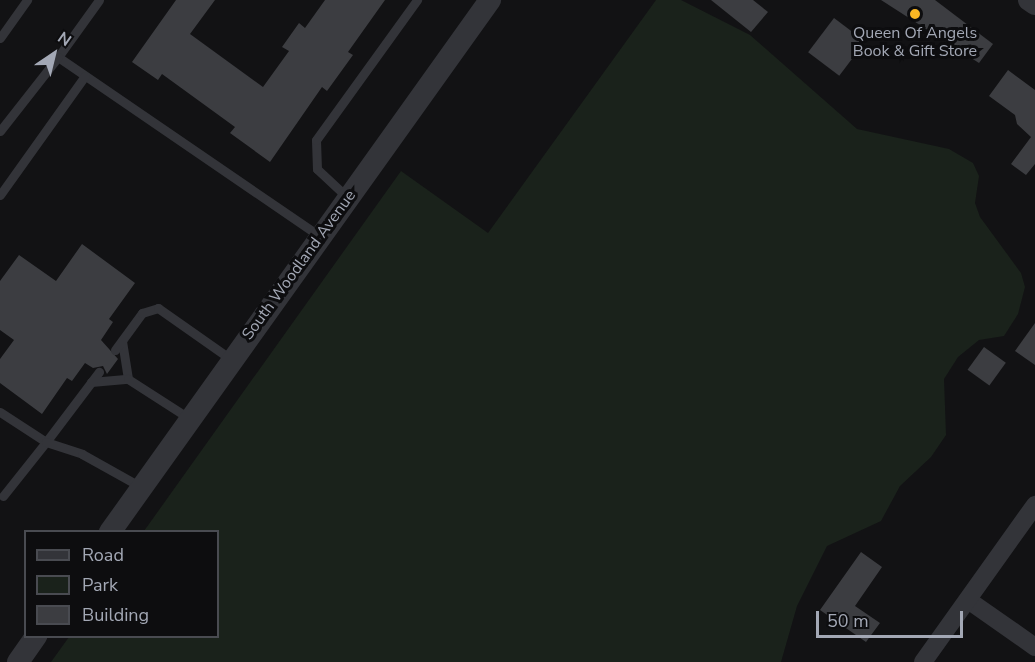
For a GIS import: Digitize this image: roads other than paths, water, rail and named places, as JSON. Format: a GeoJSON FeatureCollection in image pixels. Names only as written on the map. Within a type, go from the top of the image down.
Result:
{"type":"FeatureCollection","features":[{"type":"Feature","properties":{"kind":"street","name":"South Woodland Avenue"},"geometry":{"type":"LineString","coordinates":[[111,530],[490,0]]}},
{"type":"Feature","properties":{"kind":"street"},"geometry":{"type":"LineString","coordinates":[[1029,0],[1035,4]]}},
{"type":"Feature","properties":{"kind":"street"},"geometry":{"type":"LineString","coordinates":[[923,662],[1035,505]]}},
{"type":"Feature","properties":{"kind":"street"},"geometry":{"type":"LineString","coordinates":[[968,600],[1035,647]]}},
{"type":"Feature","properties":{"kind":"street"},"geometry":{"type":"LineString","coordinates":[[18,662],[35,638]]}},
{"type":"Feature","properties":{"kind":"lane"},"geometry":{"type":"LineString","coordinates":[[0,38],[27,0]]}},
{"type":"Feature","properties":{"kind":"lane"},"geometry":{"type":"LineString","coordinates":[[0,131],[99,0]]}},
{"type":"Feature","properties":{"kind":"lane"},"geometry":{"type":"LineString","coordinates":[[347,197],[317,169],[316,140],[417,0]]}},
{"type":"Feature","properties":{"kind":"lane"},"geometry":{"type":"LineString","coordinates":[[58,57],[319,236]]}},
{"type":"Feature","properties":{"kind":"lane"},"geometry":{"type":"LineString","coordinates":[[0,195],[85,75]]}},
{"type":"Feature","properties":{"kind":"lane"},"geometry":{"type":"LineString","coordinates":[[115,350],[142,313],[158,308],[232,360]]}},
{"type":"Feature","properties":{"kind":"lane"},"geometry":{"type":"LineString","coordinates":[[122,341],[128,379]]}},
{"type":"Feature","properties":{"kind":"lane"},"geometry":{"type":"LineString","coordinates":[[3,496],[99,372]]}},
{"type":"Feature","properties":{"kind":"lane"},"geometry":{"type":"LineString","coordinates":[[91,382],[128,379],[190,419]]}},
{"type":"Feature","properties":{"kind":"lane"},"geometry":{"type":"LineString","coordinates":[[0,412],[46,441],[82,454],[141,487]]}},
{"type":"Feature","properties":{"kind":"place","name":"Queen Of Angels Book & Gift Store"},"geometry":{"type":"Point","coordinates":[915,14]}}]}
